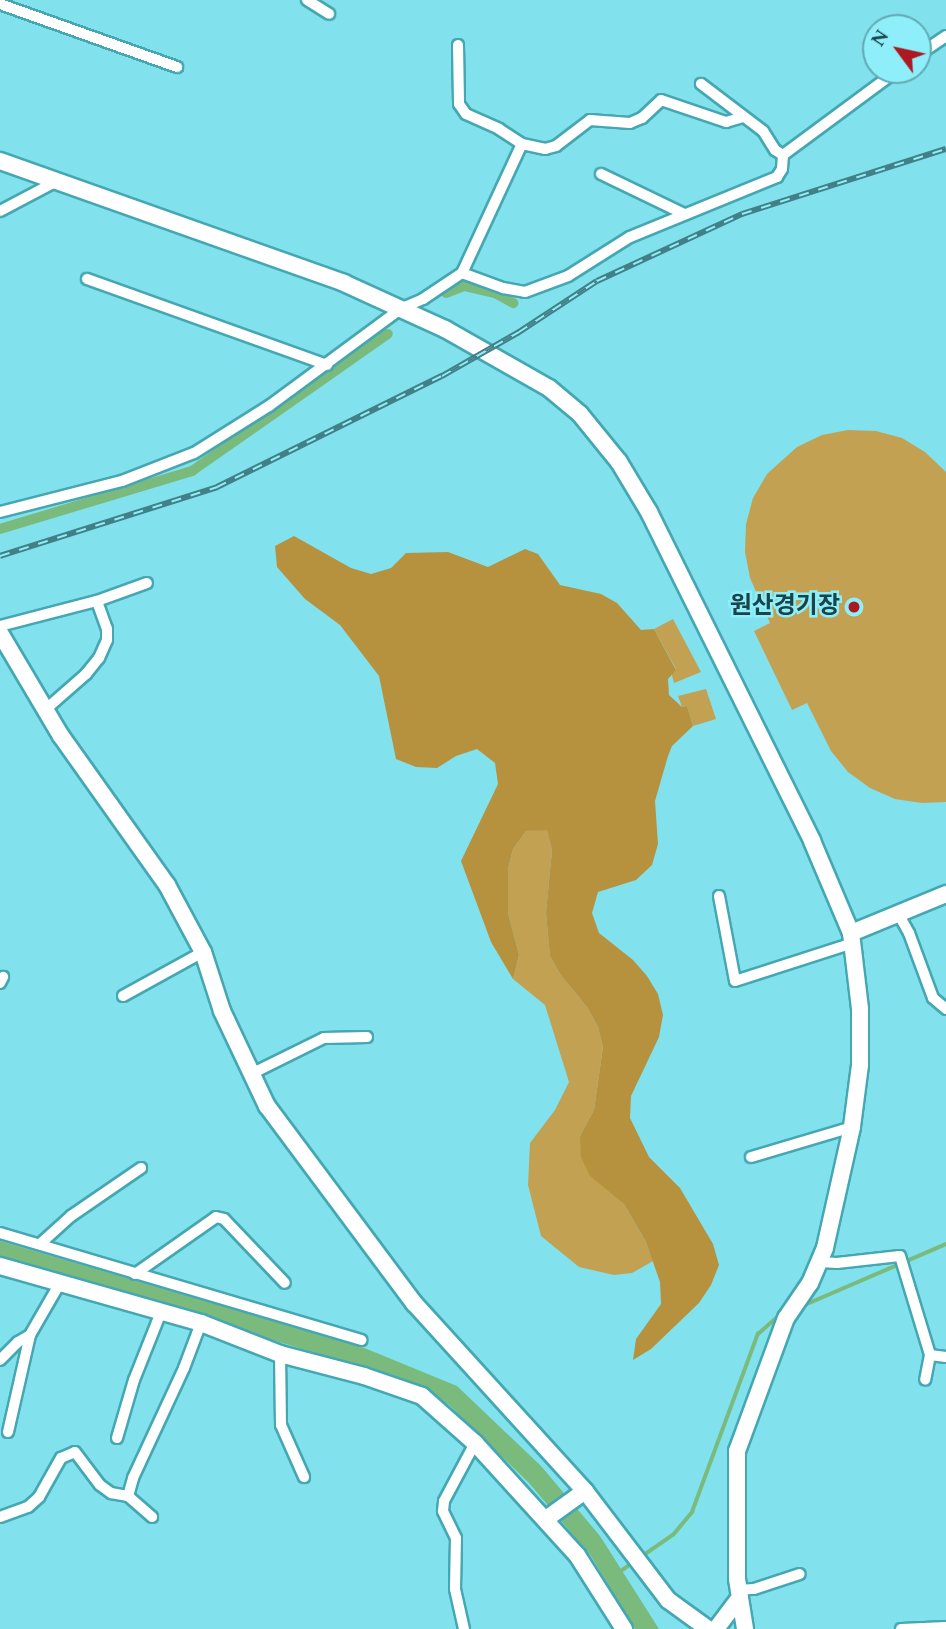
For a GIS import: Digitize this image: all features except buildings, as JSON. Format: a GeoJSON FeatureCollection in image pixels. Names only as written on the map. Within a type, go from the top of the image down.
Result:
{"type":"FeatureCollection","features":[{"type":"Feature","properties":{"kind":"street"},"geometry":{"type":"LineString","coordinates":[[307,0],[329,13]]}},
{"type":"Feature","properties":{"kind":"street"},"geometry":{"type":"LineString","coordinates":[[0,4],[177,67]]}},
{"type":"Feature","properties":{"kind":"street"},"geometry":{"type":"LineString","coordinates":[[458,45],[459,104],[466,114],[499,129],[522,144],[545,149],[556,146],[590,120],[630,123],[642,118],[661,100],[726,122],[743,117]]}},
{"type":"Feature","properties":{"kind":"street"},"geometry":{"type":"LineString","coordinates":[[701,84],[763,131],[775,150],[783,155]]}},
{"type":"Feature","properties":{"kind":"street"},"geometry":{"type":"LineString","coordinates":[[462,273],[503,288],[525,292],[568,276],[630,237],[777,177],[782,169],[783,155],[879,84]]}},
{"type":"Feature","properties":{"kind":"street"},"geometry":{"type":"LineString","coordinates":[[0,512],[122,481],[194,453],[327,365],[402,308],[423,299],[462,273],[522,144]]}},
{"type":"Feature","properties":{"kind":"street"},"geometry":{"type":"LineString","coordinates":[[0,161],[344,283],[445,328],[549,388],[598,432],[649,512],[812,841],[852,938],[860,1037],[852,1127],[820,1262],[810,1283],[789,1312],[737,1451],[738,1595],[744,1629]]}},
{"type":"Feature","properties":{"kind":"street"},"geometry":{"type":"LineString","coordinates":[[601,174],[684,214]]}},
{"type":"Feature","properties":{"kind":"street"},"geometry":{"type":"LineString","coordinates":[[0,211],[57,181]]}},
{"type":"Feature","properties":{"kind":"street"},"geometry":{"type":"LineString","coordinates":[[87,279],[327,365]]}},
{"type":"Feature","properties":{"kind":"street"},"geometry":{"type":"LineString","coordinates":[[0,626],[97,601],[147,583]]}},
{"type":"Feature","properties":{"kind":"street"},"geometry":{"type":"LineString","coordinates":[[45,710],[86,674],[99,658],[107,640],[107,629],[97,601]]}},
{"type":"Feature","properties":{"kind":"street"},"geometry":{"type":"LineString","coordinates":[[0,633],[45,710],[167,885],[203,952],[222,1011],[267,1106],[414,1303],[582,1493],[668,1600],[708,1629]]}},
{"type":"Feature","properties":{"kind":"street"},"geometry":{"type":"LineString","coordinates":[[719,896],[735,981],[852,938],[946,894]]}},
{"type":"Feature","properties":{"kind":"street"},"geometry":{"type":"LineString","coordinates":[[899,915],[909,933],[933,998],[946,1009]]}},
{"type":"Feature","properties":{"kind":"street"},"geometry":{"type":"LineString","coordinates":[[123,996],[203,952]]}},
{"type":"Feature","properties":{"kind":"street"},"geometry":{"type":"LineString","coordinates":[[251,1074],[324,1038],[367,1037]]}},
{"type":"Feature","properties":{"kind":"street"},"geometry":{"type":"LineString","coordinates":[[751,1157],[852,1127]]}},
{"type":"Feature","properties":{"kind":"street"},"geometry":{"type":"LineString","coordinates":[[40,1244],[71,1216],[141,1168]]}},
{"type":"Feature","properties":{"kind":"street"},"geometry":{"type":"LineString","coordinates":[[135,1274],[216,1217],[224,1219],[285,1283]]}},
{"type":"Feature","properties":{"kind":"street"},"geometry":{"type":"LineString","coordinates":[[0,1233],[361,1340]]}},
{"type":"Feature","properties":{"kind":"street"},"geometry":{"type":"LineString","coordinates":[[820,1262],[837,1264],[900,1256],[930,1355],[925,1380]]}},
{"type":"Feature","properties":{"kind":"street"},"geometry":{"type":"LineString","coordinates":[[0,1266],[201,1323],[279,1354],[365,1376],[422,1396],[475,1443],[547,1517],[606,1596],[624,1629]]}},
{"type":"Feature","properties":{"kind":"street"},"geometry":{"type":"LineString","coordinates":[[8,1432],[30,1335],[60,1283]]}},
{"type":"Feature","properties":{"kind":"street"},"geometry":{"type":"LineString","coordinates":[[117,1438],[134,1380],[161,1312]]}},
{"type":"Feature","properties":{"kind":"street"},"geometry":{"type":"LineString","coordinates":[[128,1496],[133,1478],[184,1368],[201,1323]]}},
{"type":"Feature","properties":{"kind":"street"},"geometry":{"type":"LineString","coordinates":[[0,1360],[18,1342],[30,1335]]}},
{"type":"Feature","properties":{"kind":"street"},"geometry":{"type":"LineString","coordinates":[[279,1354],[281,1425],[304,1477]]}},
{"type":"Feature","properties":{"kind":"street"},"geometry":{"type":"LineString","coordinates":[[930,1355],[946,1357]]}},
{"type":"Feature","properties":{"kind":"street"},"geometry":{"type":"LineString","coordinates":[[464,1629],[454,1579],[456,1538],[443,1511],[444,1501],[475,1443]]}},
{"type":"Feature","properties":{"kind":"street"},"geometry":{"type":"LineString","coordinates":[[0,1517],[28,1507],[39,1497],[61,1458],[75,1452],[100,1485],[111,1493],[128,1496],[152,1517]]}},
{"type":"Feature","properties":{"kind":"street"},"geometry":{"type":"LineString","coordinates":[[547,1517],[582,1493]]}},
{"type":"Feature","properties":{"kind":"street"},"geometry":{"type":"LineString","coordinates":[[716,1629],[738,1595],[800,1574]]}},
{"type":"Feature","properties":{"kind":"street"},"geometry":{"type":"LineString","coordinates":[[901,1629],[946,1627]]}},
{"type":"Feature","properties":{"kind":"shaded area","name":"원산경기장"},"geometry":{"type":"Polygon","coordinates":[[[848,430],[876,431],[902,438],[925,452],[946,472],[946,802],[922,803],[895,799],[870,788],[848,772],[831,751],[807,703],[792,710],[754,631],[770,623],[750,578],[745,552],[746,524],[753,498],[767,474],[797,447],[822,435],[848,430]]]}},
{"type":"Feature","properties":{"kind":"shaded area"},"geometry":{"type":"Polygon","coordinates":[[[294,536],[351,568],[371,574],[391,568],[406,553],[448,552],[488,567],[525,549],[538,554],[560,585],[601,594],[617,603],[641,630],[654,629],[676,670],[668,679],[669,695],[682,707],[687,706],[693,726],[672,746],[668,756],[655,801],[658,844],[652,865],[636,880],[598,892],[592,913],[599,933],[633,960],[658,994],[663,1015],[659,1037],[631,1096],[630,1118],[649,1157],[680,1188],[713,1244],[719,1265],[711,1285],[699,1303],[651,1349],[633,1360],[636,1339],[661,1304],[660,1282],[646,1242],[624,1204],[590,1176],[581,1157],[580,1136],[594,1110],[603,1047],[598,1027],[587,1007],[560,974],[550,956],[546,913],[552,850],[547,830],[526,831],[513,849],[508,869],[508,913],[519,955],[513,979],[491,942],[461,861],[498,784],[495,763],[477,749],[456,756],[437,768],[416,767],[396,759],[379,676],[340,625],[305,599],[277,567],[275,546],[294,536]]]}},
{"type":"Feature","properties":{"kind":"shaded area"},"geometry":{"type":"Polygon","coordinates":[[[673,619],[701,672],[674,683],[671,672],[676,669],[654,629],[673,619]]]}},
{"type":"Feature","properties":{"kind":"shaded area"},"geometry":{"type":"Polygon","coordinates":[[[706,689],[716,719],[693,726],[687,706],[682,707],[678,696],[706,689]]]}},
{"type":"Feature","properties":{"kind":"shaded area"},"geometry":{"type":"Polygon","coordinates":[[[547,829],[552,850],[546,913],[550,956],[560,974],[587,1007],[598,1027],[603,1047],[594,1110],[580,1136],[608,1190],[624,1204],[646,1242],[653,1261],[632,1273],[614,1275],[579,1267],[541,1236],[528,1185],[530,1143],[555,1110],[569,1082],[545,1005],[513,979],[519,955],[508,913],[508,869],[513,849],[526,831],[547,829]]]}},
{"type":"Feature","properties":{"kind":"shaded area"},"geometry":{"type":"Polygon","coordinates":[[[0,1241],[362,1347],[457,1386],[541,1466],[600,1536],[659,1629],[635,1629],[591,1556],[529,1483],[449,1405],[430,1391],[403,1380],[0,1256],[0,1241]]]}},
{"type":"Feature","properties":{"kind":"waterway"},"geometry":{"type":"LineString","coordinates":[[446,293],[464,286],[495,293],[513,303]]}},
{"type":"Feature","properties":{"kind":"waterway"},"geometry":{"type":"LineString","coordinates":[[0,529],[192,471],[388,334]]}},
{"type":"Feature","properties":{"kind":"waterway"},"geometry":{"type":"LineString","coordinates":[[800,1307],[946,1244]]}},
{"type":"Feature","properties":{"kind":"waterway"},"geometry":{"type":"LineString","coordinates":[[644,1555],[673,1535],[692,1512],[758,1334],[780,1315]]}},
{"type":"Feature","properties":{"kind":"waterway"},"geometry":{"type":"LineString","coordinates":[[618,1573],[628,1566]]}},
{"type":"Feature","properties":{"kind":"railway"},"geometry":{"type":"LineString","coordinates":[[0,556],[217,487],[442,376],[519,332],[597,281],[742,214],[946,149]]}},
{"type":"Feature","properties":{"kind":"place","name":"원산경기장"},"geometry":{"type":"Point","coordinates":[854,607]}}]}
